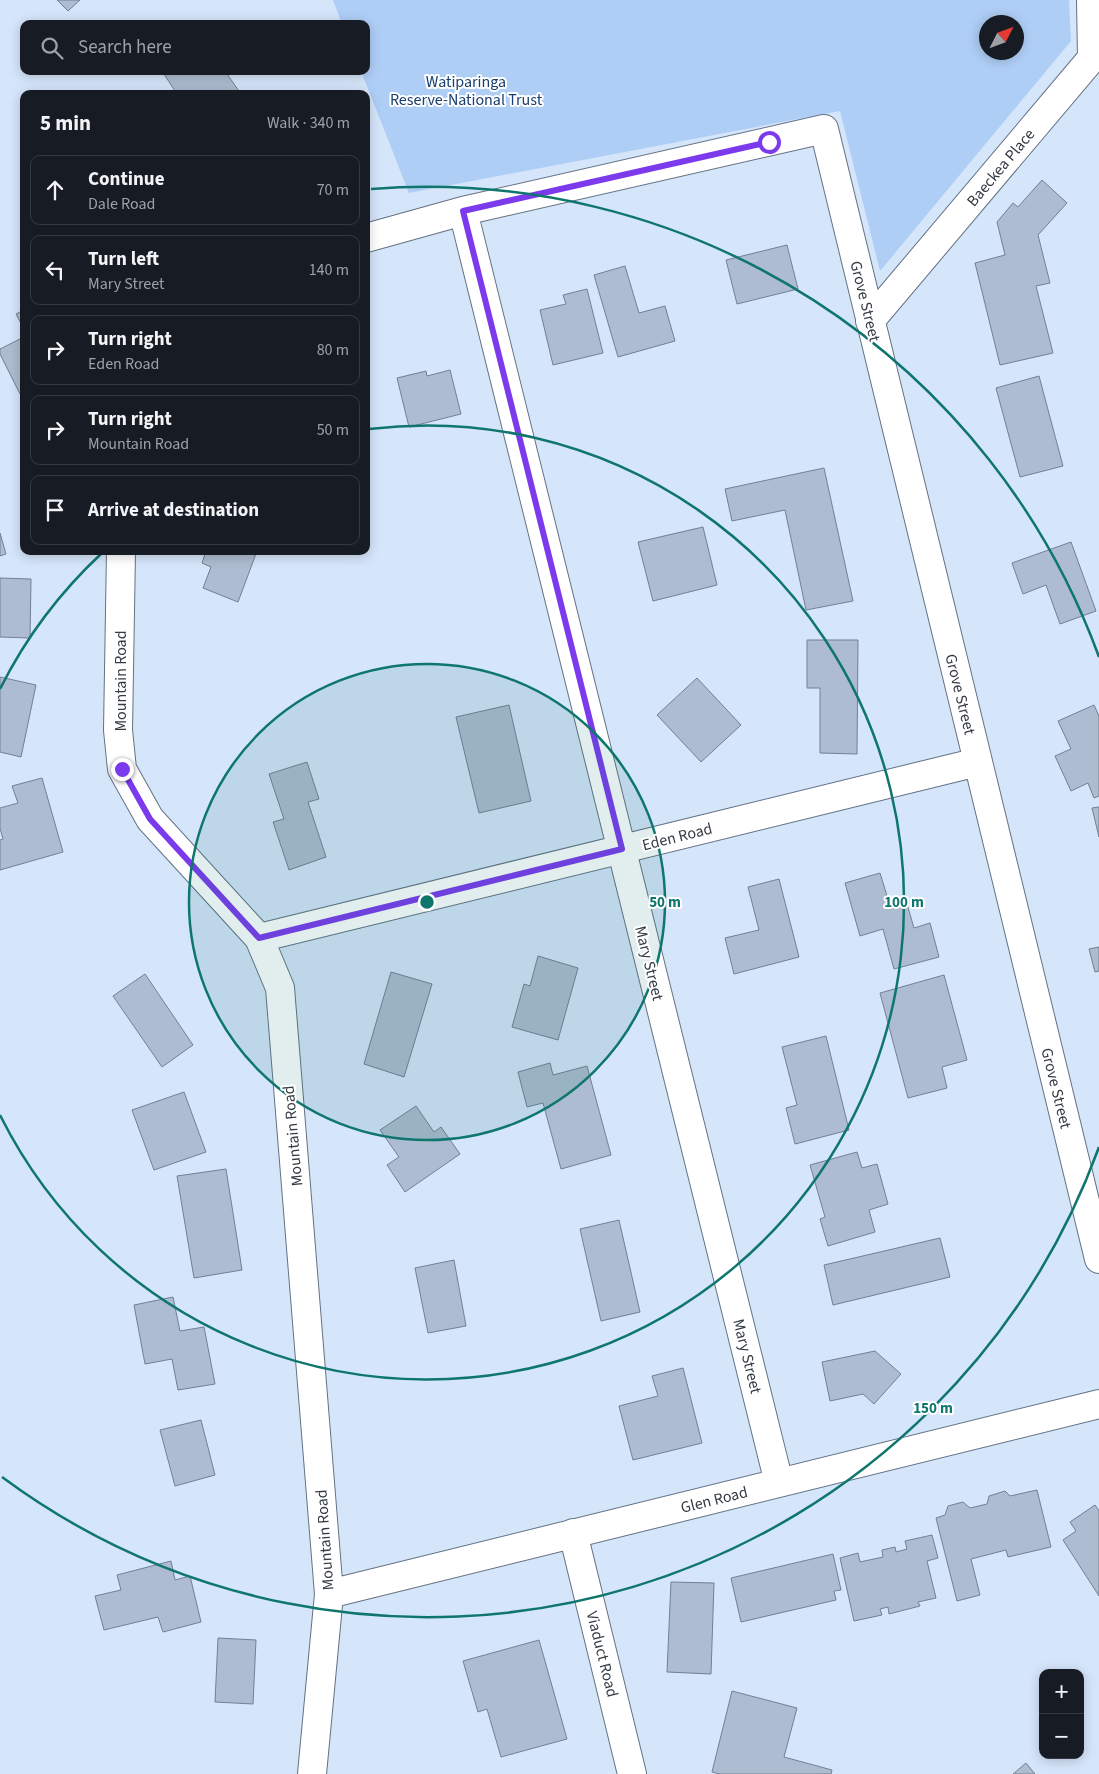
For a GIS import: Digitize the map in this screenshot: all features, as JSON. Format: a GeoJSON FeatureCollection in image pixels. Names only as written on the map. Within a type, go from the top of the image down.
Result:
{"type":"FeatureCollection","features":[{"type":"Feature","properties":{"kind":"street","name":"Baeckea Place"},"geometry":{"type":"LineString","coordinates":[[870,321],[1092,58],[1091,0]]}},
{"type":"Feature","properties":{"kind":"street","name":"Grove Street"},"geometry":{"type":"LineString","coordinates":[[463,211],[824,129],[1099,1259]]}},
{"type":"Feature","properties":{"kind":"street"},"geometry":{"type":"LineString","coordinates":[[370,237],[463,211]]}},
{"type":"Feature","properties":{"kind":"street","name":"Mary Street"},"geometry":{"type":"LineString","coordinates":[[463,211],[779,1482]]}},
{"type":"Feature","properties":{"kind":"street","name":"Mountain Road"},"geometry":{"type":"LineString","coordinates":[[121,555],[118,730],[122,769],[150,819],[259,938],[280,988],[329,1594],[312,1774]]}},
{"type":"Feature","properties":{"kind":"street","name":"Eden Road"},"geometry":{"type":"LineString","coordinates":[[259,938],[978,762]]}},
{"type":"Feature","properties":{"kind":"street","name":"Glen Road"},"geometry":{"type":"LineString","coordinates":[[329,1594],[1099,1404]]}},
{"type":"Feature","properties":{"kind":"street","name":"Viaduct Road"},"geometry":{"type":"LineString","coordinates":[[573,1533],[632,1774]]}},
{"type":"Feature","properties":{"kind":"green space","name":"Watiparinga Reserve-National Trust"},"geometry":{"type":"Polygon","coordinates":[[[333,0],[1069,0],[1071,41],[880,271],[840,111],[409,193],[363,75],[370,75],[370,20],[340,20],[333,0]]]}},
{"type":"Feature","properties":{"kind":"building"},"geometry":{"type":"Polygon","coordinates":[[[57,0],[80,0],[68,11],[57,0]]]}},
{"type":"Feature","properties":{"kind":"building"},"geometry":{"type":"Polygon","coordinates":[[[165,75],[228,75],[238,90],[174,90],[165,75]]]}},
{"type":"Feature","properties":{"kind":"building"},"geometry":{"type":"Polygon","coordinates":[[[1042,180],[1067,203],[1038,235],[1050,283],[1036,286],[1053,353],[1000,365],[975,263],[1005,255],[997,222],[1013,203],[1018,207],[1042,180]]]}},
{"type":"Feature","properties":{"kind":"building"},"geometry":{"type":"Polygon","coordinates":[[[787,245],[798,289],[737,304],[726,260],[787,245]]]}},
{"type":"Feature","properties":{"kind":"building"},"geometry":{"type":"Polygon","coordinates":[[[625,266],[639,313],[665,306],[675,341],[618,357],[594,275],[625,266]]]}},
{"type":"Feature","properties":{"kind":"building"},"geometry":{"type":"Polygon","coordinates":[[[587,289],[603,353],[553,365],[540,310],[566,304],[563,295],[587,289]]]}},
{"type":"Feature","properties":{"kind":"building"},"geometry":{"type":"Polygon","coordinates":[[[20,312],[20,322],[16,314],[20,312]]]}},
{"type":"Feature","properties":{"kind":"building"},"geometry":{"type":"Polygon","coordinates":[[[20,339],[20,394],[0,354],[0,349],[20,339]]]}},
{"type":"Feature","properties":{"kind":"building"},"geometry":{"type":"Polygon","coordinates":[[[450,370],[461,414],[409,427],[397,378],[426,371],[427,376],[450,370]]]}},
{"type":"Feature","properties":{"kind":"building"},"geometry":{"type":"Polygon","coordinates":[[[1039,376],[1063,466],[1020,477],[996,388],[1039,376]]]}},
{"type":"Feature","properties":{"kind":"building"},"geometry":{"type":"Polygon","coordinates":[[[824,468],[853,601],[806,610],[785,510],[732,521],[725,489],[824,468]]]}},
{"type":"Feature","properties":{"kind":"building"},"geometry":{"type":"Polygon","coordinates":[[[703,527],[717,585],[653,601],[638,542],[703,527]]]}},
{"type":"Feature","properties":{"kind":"building"},"geometry":{"type":"Polygon","coordinates":[[[0,533],[6,554],[0,556],[0,533]]]}},
{"type":"Feature","properties":{"kind":"building"},"geometry":{"type":"Polygon","coordinates":[[[1071,542],[1096,611],[1060,624],[1046,585],[1023,594],[1012,563],[1071,542]]]}},
{"type":"Feature","properties":{"kind":"building"},"geometry":{"type":"Polygon","coordinates":[[[205,555],[256,555],[238,602],[203,588],[211,567],[202,563],[205,555]]]}},
{"type":"Feature","properties":{"kind":"building"},"geometry":{"type":"Polygon","coordinates":[[[0,578],[31,579],[30,638],[0,637],[0,578]]]}},
{"type":"Feature","properties":{"kind":"building"},"geometry":{"type":"Polygon","coordinates":[[[807,640],[858,640],[857,754],[820,753],[820,688],[807,688],[807,640]]]}},
{"type":"Feature","properties":{"kind":"building"},"geometry":{"type":"Polygon","coordinates":[[[0,677],[36,685],[21,757],[0,752],[0,677]]]}},
{"type":"Feature","properties":{"kind":"building"},"geometry":{"type":"Polygon","coordinates":[[[697,678],[741,725],[701,762],[657,715],[697,678]]]}},
{"type":"Feature","properties":{"kind":"building"},"geometry":{"type":"Polygon","coordinates":[[[509,705],[531,801],[479,813],[456,717],[509,705]]]}},
{"type":"Feature","properties":{"kind":"building"},"geometry":{"type":"Polygon","coordinates":[[[1094,705],[1099,716],[1099,796],[1094,798],[1088,783],[1071,791],[1055,756],[1071,749],[1058,721],[1094,705]]]}},
{"type":"Feature","properties":{"kind":"building"},"geometry":{"type":"Polygon","coordinates":[[[307,762],[319,799],[308,802],[326,857],[289,870],[273,822],[284,819],[269,774],[307,762]]]}},
{"type":"Feature","properties":{"kind":"building"},"geometry":{"type":"Polygon","coordinates":[[[42,778],[63,852],[0,870],[0,840],[3,839],[0,828],[0,808],[18,803],[12,786],[42,778]]]}},
{"type":"Feature","properties":{"kind":"building"},"geometry":{"type":"Polygon","coordinates":[[[1099,807],[1099,837],[1092,808],[1099,807]]]}},
{"type":"Feature","properties":{"kind":"building"},"geometry":{"type":"Polygon","coordinates":[[[880,873],[891,909],[907,904],[914,928],[930,923],[939,957],[894,969],[883,929],[860,936],[845,883],[880,873]]]}},
{"type":"Feature","properties":{"kind":"building"},"geometry":{"type":"Polygon","coordinates":[[[779,879],[799,957],[734,974],[725,938],[759,930],[748,887],[779,879]]]}},
{"type":"Feature","properties":{"kind":"building"},"geometry":{"type":"Polygon","coordinates":[[[1099,947],[1099,971],[1095,972],[1089,949],[1099,947]]]}},
{"type":"Feature","properties":{"kind":"building"},"geometry":{"type":"Polygon","coordinates":[[[538,956],[578,968],[558,1040],[512,1027],[524,984],[530,986],[538,956]]]}},
{"type":"Feature","properties":{"kind":"building"},"geometry":{"type":"Polygon","coordinates":[[[391,972],[432,984],[404,1077],[364,1064],[391,972]]]}},
{"type":"Feature","properties":{"kind":"building"},"geometry":{"type":"Polygon","coordinates":[[[145,974],[193,1045],[162,1067],[113,996],[145,974]]]}},
{"type":"Feature","properties":{"kind":"building"},"geometry":{"type":"Polygon","coordinates":[[[944,975],[967,1060],[942,1067],[947,1088],[908,1098],[880,993],[944,975]]]}},
{"type":"Feature","properties":{"kind":"building"},"geometry":{"type":"Polygon","coordinates":[[[826,1036],[849,1130],[795,1144],[786,1108],[797,1105],[782,1047],[826,1036]]]}},
{"type":"Feature","properties":{"kind":"building"},"geometry":{"type":"Polygon","coordinates":[[[550,1063],[553,1075],[587,1066],[611,1155],[561,1169],[543,1103],[527,1107],[518,1072],[550,1063]]]}},
{"type":"Feature","properties":{"kind":"building"},"geometry":{"type":"Polygon","coordinates":[[[184,1092],[206,1152],[154,1170],[132,1110],[184,1092]]]}},
{"type":"Feature","properties":{"kind":"building"},"geometry":{"type":"Polygon","coordinates":[[[416,1106],[434,1132],[441,1127],[460,1154],[405,1192],[387,1165],[399,1157],[380,1130],[416,1106]]]}},
{"type":"Feature","properties":{"kind":"building"},"geometry":{"type":"Polygon","coordinates":[[[857,1152],[862,1168],[877,1164],[888,1204],[869,1210],[875,1232],[828,1246],[820,1219],[825,1217],[810,1165],[857,1152]]]}},
{"type":"Feature","properties":{"kind":"building"},"geometry":{"type":"Polygon","coordinates":[[[226,1169],[242,1270],[194,1278],[177,1176],[226,1169]]]}},
{"type":"Feature","properties":{"kind":"building"},"geometry":{"type":"Polygon","coordinates":[[[619,1220],[640,1312],[601,1321],[580,1229],[619,1220]]]}},
{"type":"Feature","properties":{"kind":"building"},"geometry":{"type":"Polygon","coordinates":[[[940,1238],[950,1277],[833,1305],[824,1265],[940,1238]]]}},
{"type":"Feature","properties":{"kind":"building"},"geometry":{"type":"Polygon","coordinates":[[[454,1260],[466,1326],[428,1333],[415,1268],[454,1260]]]}},
{"type":"Feature","properties":{"kind":"building"},"geometry":{"type":"Polygon","coordinates":[[[173,1297],[180,1331],[204,1327],[215,1384],[178,1390],[172,1359],[145,1364],[134,1305],[173,1297]]]}},
{"type":"Feature","properties":{"kind":"building"},"geometry":{"type":"Polygon","coordinates":[[[875,1351],[901,1374],[874,1404],[863,1394],[830,1401],[822,1362],[875,1351]]]}},
{"type":"Feature","properties":{"kind":"building"},"geometry":{"type":"Polygon","coordinates":[[[683,1368],[702,1443],[633,1460],[619,1406],[658,1396],[652,1376],[683,1368]]]}},
{"type":"Feature","properties":{"kind":"building"},"geometry":{"type":"Polygon","coordinates":[[[201,1420],[215,1475],[175,1486],[160,1430],[201,1420]]]}},
{"type":"Feature","properties":{"kind":"building"},"geometry":{"type":"Polygon","coordinates":[[[1037,1490],[1051,1547],[1008,1557],[1006,1550],[971,1559],[980,1595],[957,1601],[936,1518],[945,1515],[948,1506],[963,1502],[970,1508],[987,1504],[989,1496],[1005,1491],[1010,1496],[1037,1490]]]}},
{"type":"Feature","properties":{"kind":"building"},"geometry":{"type":"Polygon","coordinates":[[[1095,1505],[1099,1511],[1099,1596],[1063,1540],[1076,1531],[1070,1522],[1095,1505]]]}},
{"type":"Feature","properties":{"kind":"building"},"geometry":{"type":"Polygon","coordinates":[[[932,1535],[938,1558],[927,1561],[936,1598],[918,1602],[920,1606],[889,1614],[888,1607],[880,1609],[882,1615],[854,1621],[840,1558],[858,1553],[860,1562],[883,1557],[882,1550],[895,1547],[896,1552],[907,1549],[905,1541],[932,1535]]]}},
{"type":"Feature","properties":{"kind":"building"},"geometry":{"type":"Polygon","coordinates":[[[833,1554],[841,1590],[834,1591],[836,1600],[741,1622],[731,1578],[833,1554]]]}},
{"type":"Feature","properties":{"kind":"building"},"geometry":{"type":"Polygon","coordinates":[[[171,1561],[175,1580],[190,1576],[201,1622],[163,1632],[158,1617],[104,1630],[95,1596],[121,1590],[117,1575],[171,1561]]]}},
{"type":"Feature","properties":{"kind":"building"},"geometry":{"type":"Polygon","coordinates":[[[671,1582],[714,1583],[711,1674],[667,1672],[671,1582]]]}},
{"type":"Feature","properties":{"kind":"building"},"geometry":{"type":"Polygon","coordinates":[[[218,1638],[256,1640],[253,1704],[215,1702],[218,1638]]]}},
{"type":"Feature","properties":{"kind":"building"},"geometry":{"type":"Polygon","coordinates":[[[539,1640],[567,1739],[501,1757],[487,1709],[478,1712],[463,1661],[539,1640]]]}},
{"type":"Feature","properties":{"kind":"building"},"geometry":{"type":"Polygon","coordinates":[[[732,1691],[797,1708],[784,1757],[832,1770],[831,1774],[720,1774],[712,1772],[732,1691]]]}},
{"type":"Feature","properties":{"kind":"building"},"geometry":{"type":"Polygon","coordinates":[[[1026,1763],[1035,1774],[1013,1774],[1026,1763]]]}},
{"type":"Feature","properties":{"kind":"route"},"geometry":{"type":"LineString","coordinates":[[122,769],[150,819],[259,938],[622,849],[463,211],[769,142]]}}]}
